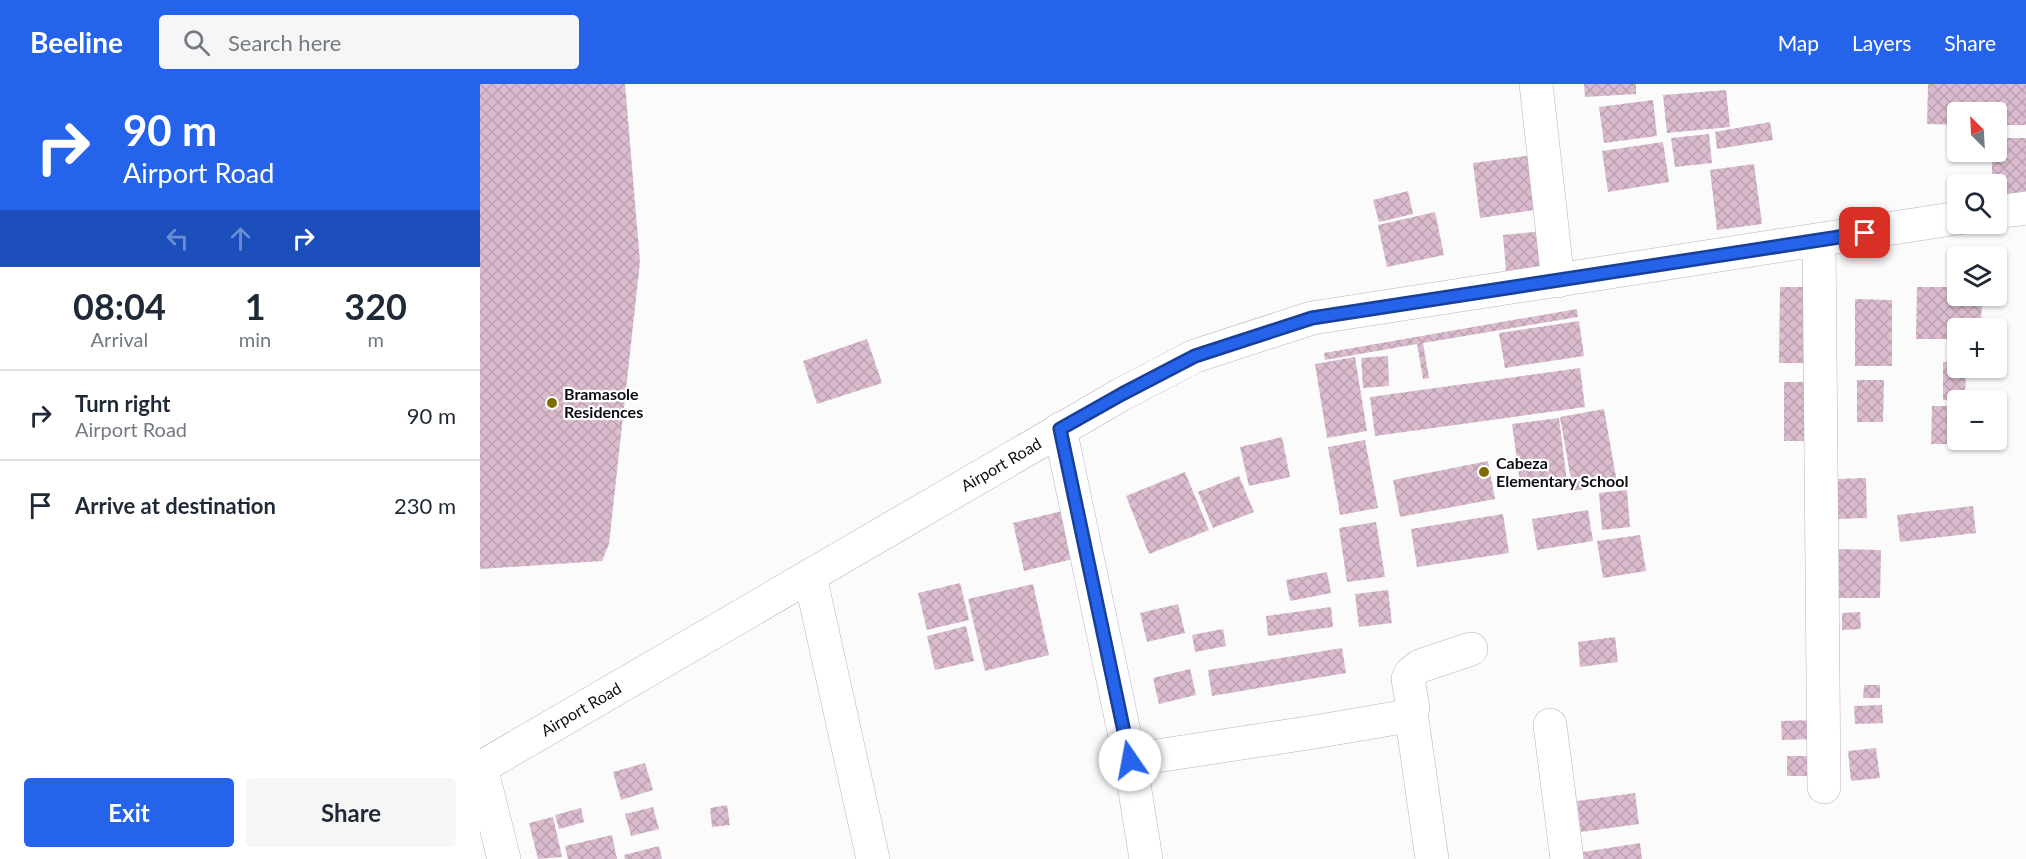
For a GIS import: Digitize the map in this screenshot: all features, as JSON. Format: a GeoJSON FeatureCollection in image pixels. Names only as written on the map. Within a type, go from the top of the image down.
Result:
{"type":"FeatureCollection","features":[{"type":"Feature","properties":{"kind":"street"},"geometry":{"type":"LineString","coordinates":[[1536,84],[1558,281]]}},
{"type":"Feature","properties":{"kind":"street"},"geometry":{"type":"LineString","coordinates":[[2007,211],[2026,208]]}},
{"type":"Feature","properties":{"kind":"street","name":"Airport Road"},"geometry":{"type":"LineString","coordinates":[[481,767],[1060,429],[1195,356],[1312,318],[1947,221]]}},
{"type":"Feature","properties":{"kind":"street"},"geometry":{"type":"LineString","coordinates":[[1819,240],[1824,787]]}},
{"type":"Feature","properties":{"kind":"street"},"geometry":{"type":"LineString","coordinates":[[1060,429],[1130,760],[1146,859]]}},
{"type":"Feature","properties":{"kind":"street"},"geometry":{"type":"LineString","coordinates":[[810,576],[873,859]]}},
{"type":"Feature","properties":{"kind":"street"},"geometry":{"type":"LineString","coordinates":[[1432,859],[1408,679],[1411,673],[1420,666],[1471,648]]}},
{"type":"Feature","properties":{"kind":"street"},"geometry":{"type":"LineString","coordinates":[[1130,760],[1399,718],[1408,716],[1411,712]]}},
{"type":"Feature","properties":{"kind":"street"},"geometry":{"type":"LineString","coordinates":[[1550,725],[1567,859]]}},
{"type":"Feature","properties":{"kind":"street"},"geometry":{"type":"LineString","coordinates":[[481,767],[504,859]]}},
{"type":"Feature","properties":{"kind":"building","name":"Bramasole Residences"},"geometry":{"type":"Polygon","coordinates":[[[480,84],[625,84],[640,262],[609,544],[602,561],[480,569],[480,84]]]}},
{"type":"Feature","properties":{"kind":"building"},"geometry":{"type":"Polygon","coordinates":[[[1584,84],[1636,84],[1636,94],[1585,97],[1584,84]]]}},
{"type":"Feature","properties":{"kind":"building"},"geometry":{"type":"Polygon","coordinates":[[[1928,84],[2026,84],[2026,125],[2007,125],[2007,102],[1947,102],[1947,125],[1927,124],[1928,84]]]}},
{"type":"Feature","properties":{"kind":"building"},"geometry":{"type":"Polygon","coordinates":[[[1726,90],[1730,127],[1667,133],[1663,95],[1726,90]]]}},
{"type":"Feature","properties":{"kind":"building"},"geometry":{"type":"Polygon","coordinates":[[[1653,100],[1657,136],[1604,143],[1599,107],[1653,100]]]}},
{"type":"Feature","properties":{"kind":"building"},"geometry":{"type":"Polygon","coordinates":[[[1770,122],[1773,140],[1717,149],[1715,132],[1770,122]]]}},
{"type":"Feature","properties":{"kind":"building"},"geometry":{"type":"Polygon","coordinates":[[[1709,134],[1712,163],[1675,167],[1671,138],[1709,134]]]}},
{"type":"Feature","properties":{"kind":"building"},"geometry":{"type":"Polygon","coordinates":[[[2007,138],[2026,138],[2026,201],[2007,201],[2007,174],[1992,174],[1992,162],[2007,162],[2007,138]]]}},
{"type":"Feature","properties":{"kind":"building"},"geometry":{"type":"Polygon","coordinates":[[[1663,142],[1669,182],[1608,192],[1602,151],[1663,142]]]}},
{"type":"Feature","properties":{"kind":"building"},"geometry":{"type":"Polygon","coordinates":[[[1534,155],[1542,209],[1480,218],[1473,163],[1534,155]]]}},
{"type":"Feature","properties":{"kind":"building"},"geometry":{"type":"Polygon","coordinates":[[[1754,164],[1762,224],[1717,230],[1710,170],[1754,164]]]}},
{"type":"Feature","properties":{"kind":"building"},"geometry":{"type":"Polygon","coordinates":[[[1408,191],[1413,214],[1379,222],[1373,200],[1408,191]]]}},
{"type":"Feature","properties":{"kind":"building"},"geometry":{"type":"Polygon","coordinates":[[[1435,212],[1444,255],[1387,267],[1378,225],[1435,212]]]}},
{"type":"Feature","properties":{"kind":"building"},"geometry":{"type":"Polygon","coordinates":[[[1545,231],[1548,268],[1506,271],[1503,235],[1545,231]]]}},
{"type":"Feature","properties":{"kind":"building"},"geometry":{"type":"Polygon","coordinates":[[[1780,287],[1814,287],[1813,363],[1779,363],[1780,287]]]}},
{"type":"Feature","properties":{"kind":"building"},"geometry":{"type":"Polygon","coordinates":[[[1917,287],[1947,287],[1947,306],[1982,306],[1981,318],[1947,318],[1947,339],[1916,339],[1917,287]]]}},
{"type":"Feature","properties":{"kind":"building"},"geometry":{"type":"Polygon","coordinates":[[[1855,299],[1892,300],[1892,366],[1855,366],[1855,299]]]}},
{"type":"Feature","properties":{"kind":"building"},"geometry":{"type":"Polygon","coordinates":[[[1577,309],[1578,317],[1423,343],[1429,378],[1423,379],[1417,344],[1325,360],[1324,353],[1577,309]]]}},
{"type":"Feature","properties":{"kind":"building"},"geometry":{"type":"Polygon","coordinates":[[[1579,321],[1584,356],[1505,368],[1499,333],[1579,321]]]}},
{"type":"Feature","properties":{"kind":"building"},"geometry":{"type":"Polygon","coordinates":[[[867,339],[882,383],[817,404],[803,361],[867,339]]]}},
{"type":"Feature","properties":{"kind":"building"},"geometry":{"type":"Polygon","coordinates":[[[1388,356],[1389,386],[1363,388],[1361,358],[1388,356]]]}},
{"type":"Feature","properties":{"kind":"building"},"geometry":{"type":"Polygon","coordinates":[[[1355,357],[1367,431],[1327,438],[1315,364],[1355,357]]]}},
{"type":"Feature","properties":{"kind":"building"},"geometry":{"type":"Polygon","coordinates":[[[1943,362],[1947,362],[1947,378],[1966,378],[1965,390],[1947,390],[1947,400],[1943,400],[1943,362]]]}},
{"type":"Feature","properties":{"kind":"building"},"geometry":{"type":"Polygon","coordinates":[[[1580,368],[1585,407],[1375,436],[1370,397],[1580,368]]]}},
{"type":"Feature","properties":{"kind":"building"},"geometry":{"type":"Polygon","coordinates":[[[1857,380],[1884,380],[1883,422],[1857,422],[1857,380]]]}},
{"type":"Feature","properties":{"kind":"building"},"geometry":{"type":"Polygon","coordinates":[[[1784,382],[1813,382],[1813,441],[1784,441],[1784,382]]]}},
{"type":"Feature","properties":{"kind":"building"},"geometry":{"type":"Polygon","coordinates":[[[1932,406],[1947,406],[1947,444],[1931,444],[1932,406]]]}},
{"type":"Feature","properties":{"kind":"building"},"geometry":{"type":"Polygon","coordinates":[[[1604,409],[1617,483],[1573,491],[1560,417],[1604,409]]]}},
{"type":"Feature","properties":{"kind":"building"},"geometry":{"type":"Polygon","coordinates":[[[1559,418],[1567,482],[1521,489],[1512,424],[1559,418]]]}},
{"type":"Feature","properties":{"kind":"building"},"geometry":{"type":"Polygon","coordinates":[[[1282,437],[1290,477],[1249,486],[1240,447],[1282,437]]]}},
{"type":"Feature","properties":{"kind":"building"},"geometry":{"type":"Polygon","coordinates":[[[1365,440],[1378,508],[1340,515],[1328,447],[1365,440]]]}},
{"type":"Feature","properties":{"kind":"building"},"geometry":{"type":"Polygon","coordinates":[[[1488,461],[1495,499],[1400,517],[1393,480],[1488,461]]]}},
{"type":"Feature","properties":{"kind":"building"},"geometry":{"type":"Polygon","coordinates":[[[1185,472],[1209,530],[1149,554],[1126,496],[1185,472]]]}},
{"type":"Feature","properties":{"kind":"building"},"geometry":{"type":"Polygon","coordinates":[[[1239,476],[1254,512],[1213,528],[1198,492],[1239,476]]]}},
{"type":"Feature","properties":{"kind":"building"},"geometry":{"type":"Polygon","coordinates":[[[1866,478],[1867,518],[1837,519],[1836,479],[1866,478]]]}},
{"type":"Feature","properties":{"kind":"building"},"geometry":{"type":"Polygon","coordinates":[[[1627,490],[1630,527],[1602,530],[1599,493],[1627,490]]]}},
{"type":"Feature","properties":{"kind":"building"},"geometry":{"type":"Polygon","coordinates":[[[1973,506],[1976,533],[1900,542],[1897,515],[1973,506]]]}},
{"type":"Feature","properties":{"kind":"building"},"geometry":{"type":"Polygon","coordinates":[[[1066,510],[1077,558],[1024,571],[1013,523],[1066,510]]]}},
{"type":"Feature","properties":{"kind":"building"},"geometry":{"type":"Polygon","coordinates":[[[1588,510],[1593,541],[1537,550],[1532,519],[1588,510]]]}},
{"type":"Feature","properties":{"kind":"building"},"geometry":{"type":"Polygon","coordinates":[[[1503,514],[1509,553],[1417,567],[1411,529],[1503,514]]]}},
{"type":"Feature","properties":{"kind":"building"},"geometry":{"type":"Polygon","coordinates":[[[1376,522],[1385,577],[1347,582],[1339,528],[1376,522]]]}},
{"type":"Feature","properties":{"kind":"building"},"geometry":{"type":"Polygon","coordinates":[[[1640,535],[1646,571],[1603,578],[1597,541],[1640,535]]]}},
{"type":"Feature","properties":{"kind":"building"},"geometry":{"type":"Polygon","coordinates":[[[1838,549],[1881,550],[1880,598],[1838,598],[1838,549]]]}},
{"type":"Feature","properties":{"kind":"building"},"geometry":{"type":"Polygon","coordinates":[[[1327,572],[1331,593],[1290,601],[1286,580],[1327,572]]]}},
{"type":"Feature","properties":{"kind":"building"},"geometry":{"type":"Polygon","coordinates":[[[960,583],[969,620],[927,630],[918,593],[960,583]]]}},
{"type":"Feature","properties":{"kind":"building"},"geometry":{"type":"Polygon","coordinates":[[[1033,584],[1049,655],[985,671],[968,599],[1033,584]]]}},
{"type":"Feature","properties":{"kind":"building"},"geometry":{"type":"Polygon","coordinates":[[[1388,590],[1392,623],[1359,627],[1355,594],[1388,590]]]}},
{"type":"Feature","properties":{"kind":"building"},"geometry":{"type":"Polygon","coordinates":[[[1178,604],[1185,633],[1147,642],[1140,613],[1178,604]]]}},
{"type":"Feature","properties":{"kind":"building"},"geometry":{"type":"Polygon","coordinates":[[[1331,607],[1333,627],[1268,636],[1266,616],[1331,607]]]}},
{"type":"Feature","properties":{"kind":"building"},"geometry":{"type":"Polygon","coordinates":[[[1860,612],[1861,629],[1842,630],[1842,613],[1860,612]]]}},
{"type":"Feature","properties":{"kind":"building"},"geometry":{"type":"Polygon","coordinates":[[[966,626],[974,661],[935,670],[927,636],[966,626]]]}},
{"type":"Feature","properties":{"kind":"building"},"geometry":{"type":"Polygon","coordinates":[[[1223,629],[1226,646],[1195,652],[1192,635],[1223,629]]]}},
{"type":"Feature","properties":{"kind":"building"},"geometry":{"type":"Polygon","coordinates":[[[1615,637],[1618,662],[1580,667],[1578,642],[1615,637]]]}},
{"type":"Feature","properties":{"kind":"building"},"geometry":{"type":"Polygon","coordinates":[[[1342,648],[1346,673],[1212,696],[1208,670],[1342,648]]]}},
{"type":"Feature","properties":{"kind":"building"},"geometry":{"type":"Polygon","coordinates":[[[1190,669],[1196,695],[1159,704],[1153,678],[1190,669]]]}},
{"type":"Feature","properties":{"kind":"building"},"geometry":{"type":"Polygon","coordinates":[[[1864,685],[1880,685],[1880,698],[1863,698],[1864,685]]]}},
{"type":"Feature","properties":{"kind":"building"},"geometry":{"type":"Polygon","coordinates":[[[1882,705],[1883,723],[1855,724],[1854,706],[1882,705]]]}},
{"type":"Feature","properties":{"kind":"building"},"geometry":{"type":"Polygon","coordinates":[[[1816,720],[1817,739],[1782,740],[1781,721],[1816,720]]]}},
{"type":"Feature","properties":{"kind":"building"},"geometry":{"type":"Polygon","coordinates":[[[1876,748],[1880,778],[1851,781],[1848,751],[1876,748]]]}},
{"type":"Feature","properties":{"kind":"building"},"geometry":{"type":"Polygon","coordinates":[[[1787,756],[1810,756],[1810,776],[1787,776],[1787,756]]]}},
{"type":"Feature","properties":{"kind":"building"},"geometry":{"type":"Polygon","coordinates":[[[645,763],[653,790],[621,800],[613,772],[645,763]]]}},
{"type":"Feature","properties":{"kind":"building"},"geometry":{"type":"Polygon","coordinates":[[[1635,793],[1639,824],[1581,832],[1577,801],[1635,793]]]}},
{"type":"Feature","properties":{"kind":"building"},"geometry":{"type":"Polygon","coordinates":[[[727,805],[730,825],[712,827],[710,808],[727,805]]]}},
{"type":"Feature","properties":{"kind":"building"},"geometry":{"type":"Polygon","coordinates":[[[653,807],[659,829],[631,836],[625,814],[653,807]]]}},
{"type":"Feature","properties":{"kind":"building"},"geometry":{"type":"Polygon","coordinates":[[[581,808],[584,822],[559,829],[555,815],[581,808]]]}},
{"type":"Feature","properties":{"kind":"building"},"geometry":{"type":"Polygon","coordinates":[[[553,817],[562,857],[538,859],[529,823],[553,817]]]}},
{"type":"Feature","properties":{"kind":"building"},"geometry":{"type":"Polygon","coordinates":[[[612,835],[617,859],[568,859],[565,846],[612,835]]]}},
{"type":"Feature","properties":{"kind":"building"},"geometry":{"type":"Polygon","coordinates":[[[1640,843],[1642,859],[1584,859],[1583,852],[1640,843]]]}},
{"type":"Feature","properties":{"kind":"building"},"geometry":{"type":"Polygon","coordinates":[[[659,846],[662,859],[625,859],[624,855],[659,846]]]}},
{"type":"Feature","properties":{"kind":"place","name":"Bramasole Residences"},"geometry":{"type":"Point","coordinates":[552,403]}},
{"type":"Feature","properties":{"kind":"place","name":"Cabeza Elementary School"},"geometry":{"type":"Point","coordinates":[1484,472]}},
{"type":"Feature","properties":{"kind":"route"},"geometry":{"type":"LineString","coordinates":[[1130,760],[1060,429],[1195,356],[1312,318],[1865,233]]}}]}
